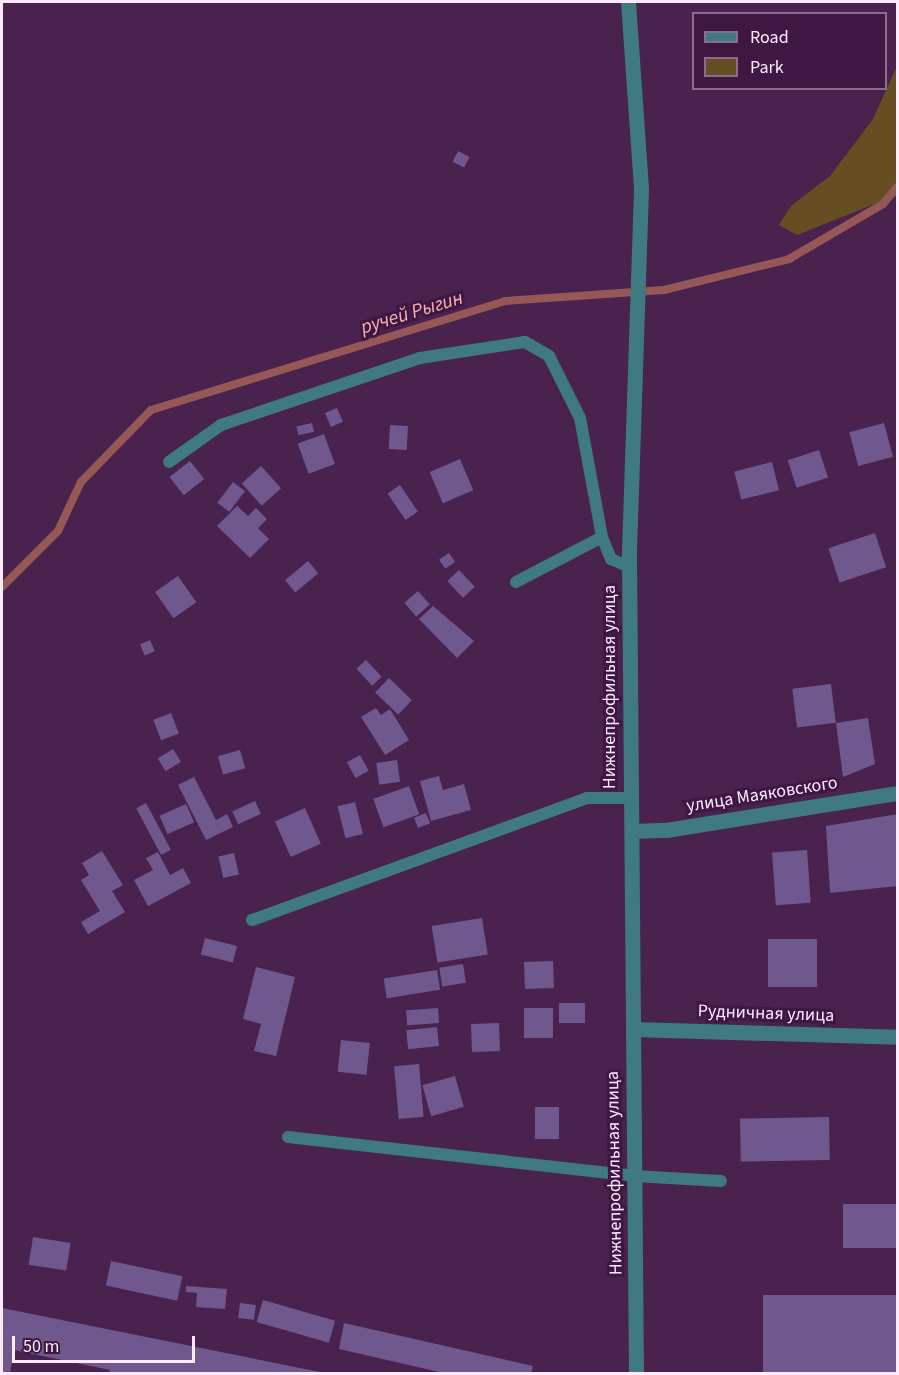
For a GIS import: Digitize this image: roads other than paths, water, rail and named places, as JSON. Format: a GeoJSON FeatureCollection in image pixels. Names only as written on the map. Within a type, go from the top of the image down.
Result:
{"type":"FeatureCollection","features":[{"type":"Feature","properties":{"kind":"street","name":"Нижнепрофильная улица"},"geometry":{"type":"LineString","coordinates":[[628,2],[640,135],[638,325],[630,567],[636,1374]]}},
{"type":"Feature","properties":{"kind":"street","name":"улица Маяковского"},"geometry":{"type":"LineString","coordinates":[[632,831],[666,830],[897,793]]}},
{"type":"Feature","properties":{"kind":"street","name":"Рудничная улица"},"geometry":{"type":"LineString","coordinates":[[633,1029],[897,1037]]}},
{"type":"Feature","properties":{"kind":"lane"},"geometry":{"type":"LineString","coordinates":[[170,462],[221,425],[420,357],[525,342],[549,356],[580,418],[602,537],[611,559],[630,567]]}},
{"type":"Feature","properties":{"kind":"lane"},"geometry":{"type":"LineString","coordinates":[[516,582],[602,537]]}},
{"type":"Feature","properties":{"kind":"lane"},"geometry":{"type":"LineString","coordinates":[[252,921],[586,798],[630,798]]}},
{"type":"Feature","properties":{"kind":"lane"},"geometry":{"type":"LineString","coordinates":[[288,1137],[634,1176],[721,1181]]}},
{"type":"Feature","properties":{"kind":"waterway","name":"ручей Рыгин"},"geometry":{"type":"LineString","coordinates":[[2,587],[58,531],[81,482],[151,410],[505,301],[664,290],[789,259],[883,204],[898,186]]}}]}
